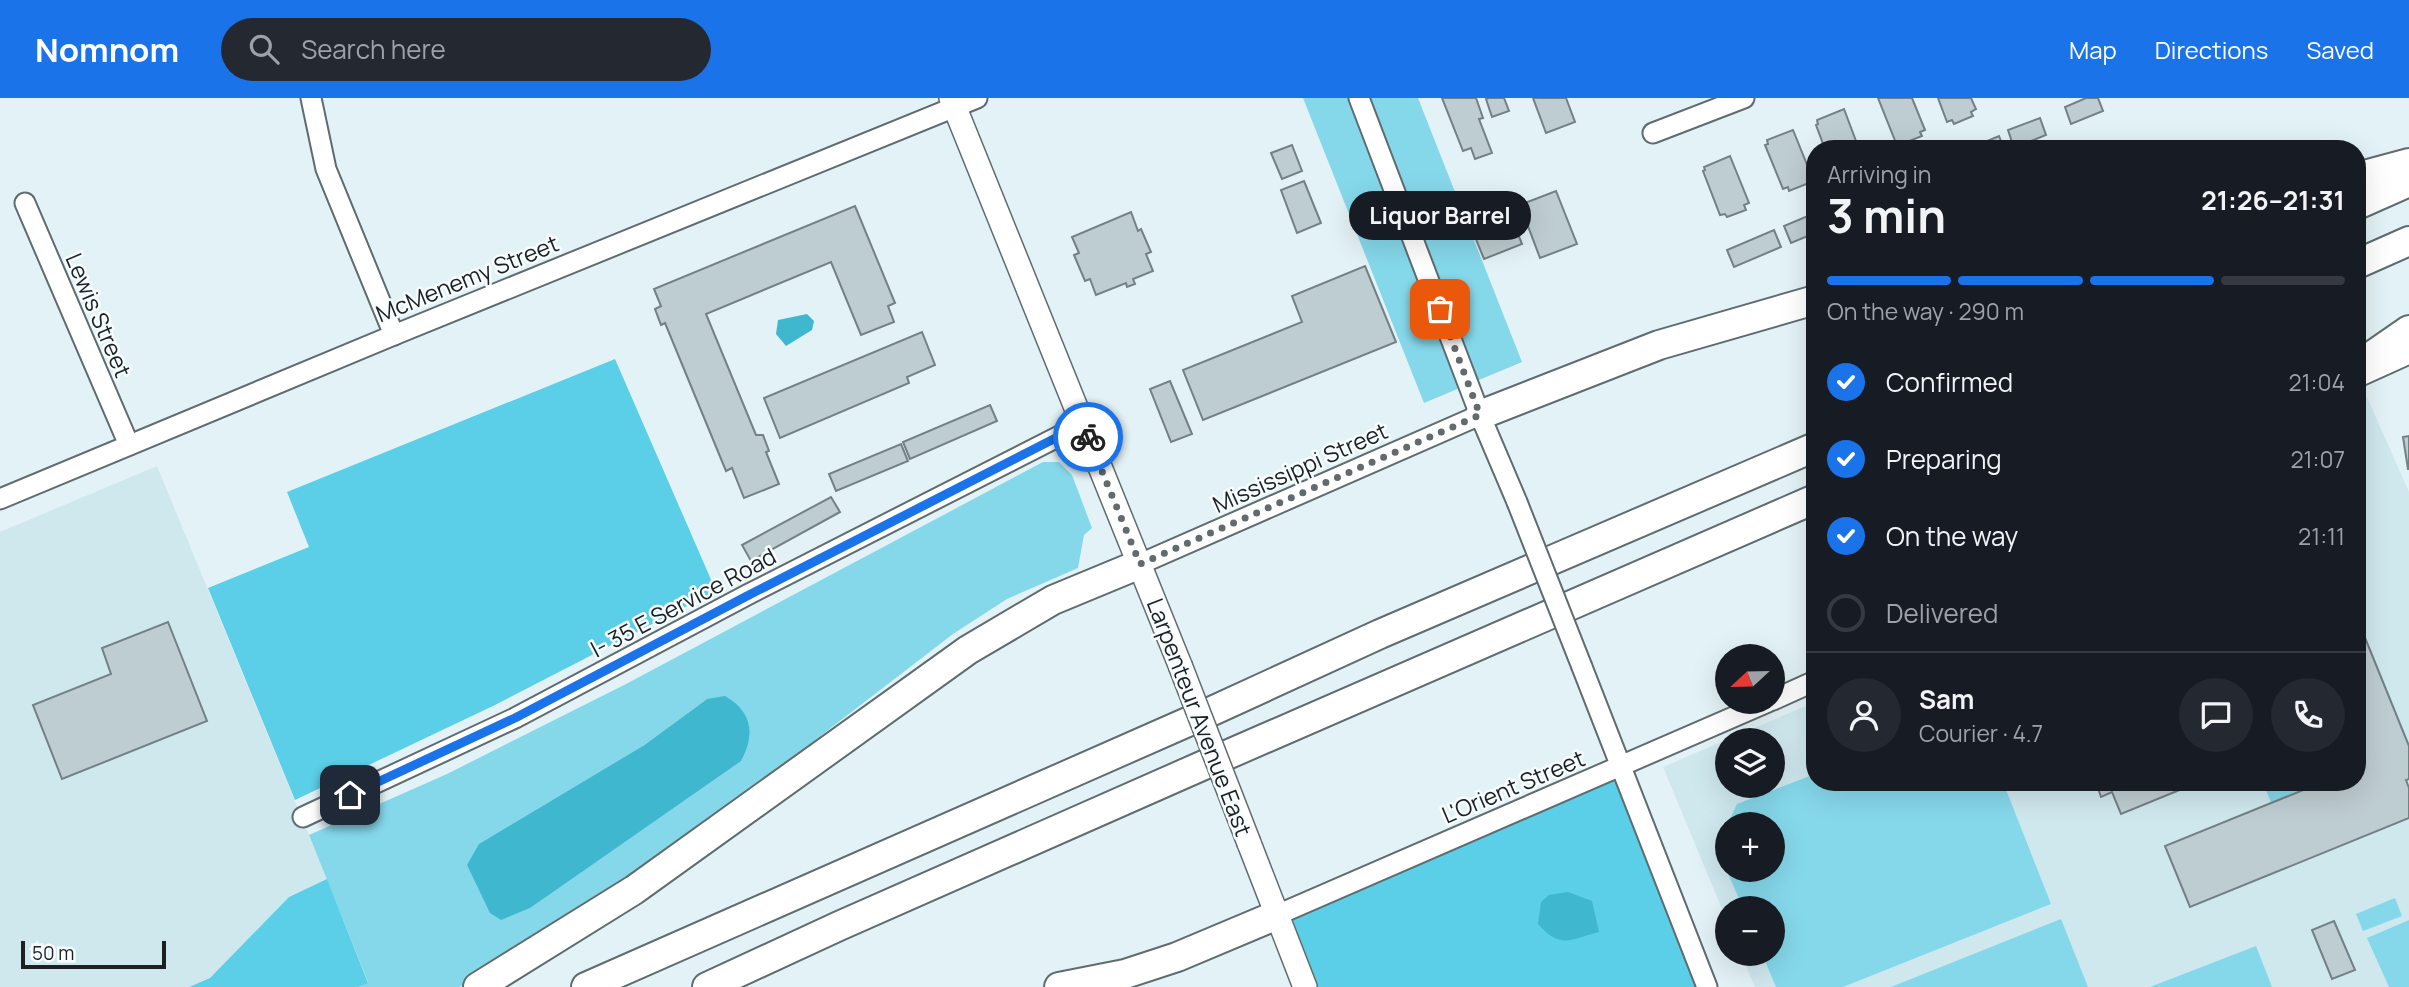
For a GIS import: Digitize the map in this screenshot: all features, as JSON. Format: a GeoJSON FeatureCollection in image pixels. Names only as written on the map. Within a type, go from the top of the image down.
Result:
{"type":"FeatureCollection","features":[{"type":"Feature","properties":{"kind":"highway"},"geometry":{"type":"LineString","coordinates":[[2366,175],[2409,163]]}},
{"type":"Feature","properties":{"kind":"highway"},"geometry":{"type":"LineString","coordinates":[[2366,201],[2409,182]]}},
{"type":"Feature","properties":{"kind":"highway"},"geometry":{"type":"LineString","coordinates":[[2366,260],[2409,241]]}},
{"type":"Feature","properties":{"kind":"highway"},"geometry":{"type":"LineString","coordinates":[[1480,415],[1659,345],[1806,303]]}},
{"type":"Feature","properties":{"kind":"highway"},"geometry":{"type":"LineString","coordinates":[[2366,361],[2407,338]]}},
{"type":"Feature","properties":{"kind":"highway"},"geometry":{"type":"LineString","coordinates":[[586,987],[1380,635],[1806,451]]}},
{"type":"Feature","properties":{"kind":"highway"},"geometry":{"type":"LineString","coordinates":[[707,987],[849,921],[1187,772],[1806,503]]}},
{"type":"Feature","properties":{"kind":"highway"},"geometry":{"type":"LineString","coordinates":[[478,987],[634,890],[968,650],[1053,600],[1140,564]]}},
{"type":"Feature","properties":{"kind":"highway"},"geometry":{"type":"LineString","coordinates":[[1059,987],[1125,974],[1177,957],[1277,915]]}},
{"type":"Feature","properties":{"kind":"main road","name":"Larpenteur Avenue East"},"geometry":{"type":"LineString","coordinates":[[953,103],[1174,649],[1305,987]]}},
{"type":"Feature","properties":{"kind":"street"},"geometry":{"type":"LineString","coordinates":[[311,98],[326,169],[394,335]]}},
{"type":"Feature","properties":{"kind":"street","name":"McMenemy Street"},"geometry":{"type":"LineString","coordinates":[[0,499],[953,103],[976,98]]}},
{"type":"Feature","properties":{"kind":"street"},"geometry":{"type":"LineString","coordinates":[[1359,98],[1480,415],[1516,500],[1707,987]]}},
{"type":"Feature","properties":{"kind":"street"},"geometry":{"type":"LineString","coordinates":[[1653,133],[1744,98]]}},
{"type":"Feature","properties":{"kind":"street","name":"Lewis Street"},"geometry":{"type":"LineString","coordinates":[[25,203],[128,446]]}},
{"type":"Feature","properties":{"kind":"street"},"geometry":{"type":"LineString","coordinates":[[2366,349],[2407,338]]}},
{"type":"Feature","properties":{"kind":"street"},"geometry":{"type":"LineString","coordinates":[[2366,370],[2407,338]]}},
{"type":"Feature","properties":{"kind":"street","name":"Mississippi Street"},"geometry":{"type":"LineString","coordinates":[[1140,564],[1480,415]]}},
{"type":"Feature","properties":{"kind":"street","name":"I- 35 E Service Road"},"geometry":{"type":"LineString","coordinates":[[303,817],[515,718],[1083,424]]}},
{"type":"Feature","properties":{"kind":"street","name":"L'Orient Street"},"geometry":{"type":"LineString","coordinates":[[1785,695],[1806,685]]}},
{"type":"Feature","properties":{"kind":"street","name":"L'Orient Street"},"geometry":{"type":"LineString","coordinates":[[1277,915],[1741,714]]}},
{"type":"Feature","properties":{"kind":"shaded area"},"geometry":{"type":"Polygon","coordinates":[[[1303,98],[1418,98],[1522,362],[1424,403],[1303,98]]]}},
{"type":"Feature","properties":{"kind":"shaded area"},"geometry":{"type":"Polygon","coordinates":[[[807,314],[814,321],[812,330],[786,346],[776,334],[778,320],[807,314]]]}},
{"type":"Feature","properties":{"kind":"shaded area"},"geometry":{"type":"Polygon","coordinates":[[[615,359],[716,591],[495,705],[295,800],[208,588],[309,547],[287,492],[615,359]]]}},
{"type":"Feature","properties":{"kind":"shaded area"},"geometry":{"type":"Polygon","coordinates":[[[2366,395],[2409,492],[2409,987],[1755,987],[1746,966],[1785,966],[1785,896],[1717,896],[1663,767],[1715,745],[1715,798],[1785,798],[1785,728],[1754,728],[1806,706],[1806,791],[2366,791],[2366,395]]]}},
{"type":"Feature","properties":{"kind":"shaded area"},"geometry":{"type":"Polygon","coordinates":[[[1043,462],[1059,462],[1072,475],[1092,528],[1084,535],[1078,568],[1007,599],[953,634],[823,734],[760,789],[505,962],[459,987],[358,987],[368,982],[309,835],[447,774],[626,684],[1043,462]],[[707,699],[643,746],[490,913],[707,699]]]}},
{"type":"Feature","properties":{"kind":"shaded area"},"geometry":{"type":"Polygon","coordinates":[[[157,466],[327,879],[289,897],[210,978],[189,987],[0,987],[0,532],[157,466]]]}},
{"type":"Feature","properties":{"kind":"shaded area"},"geometry":{"type":"Polygon","coordinates":[[[725,696],[741,709],[749,725],[748,742],[741,761],[530,908],[501,920],[490,913],[467,865],[479,844],[643,746],[707,699],[725,696]]]}},
{"type":"Feature","properties":{"kind":"shaded area"},"geometry":{"type":"Polygon","coordinates":[[[1621,767],[1707,987],[1305,987],[1277,915],[1621,767]]]}},
{"type":"Feature","properties":{"kind":"shaded area"},"geometry":{"type":"Polygon","coordinates":[[[1806,777],[1806,791],[2007,791],[2051,904],[1843,987],[1776,987],[1767,966],[1785,966],[1785,896],[1738,896],[1732,882],[1785,882],[1785,812],[1733,812],[1737,804],[1753,798],[1785,798],[1785,786],[1806,777]]]}},
{"type":"Feature","properties":{"kind":"shaded area"},"geometry":{"type":"Polygon","coordinates":[[[2266,791],[2301,791],[2271,803],[2266,791]]]}},
{"type":"Feature","properties":{"kind":"shaded area"},"geometry":{"type":"Polygon","coordinates":[[[327,879],[368,983],[358,987],[189,987],[210,978],[289,897],[327,879]]]}},
{"type":"Feature","properties":{"kind":"shaded area"},"geometry":{"type":"Polygon","coordinates":[[[1568,892],[1592,901],[1599,932],[1560,940],[1538,924],[1541,902],[1549,895],[1568,892]]]}},
{"type":"Feature","properties":{"kind":"shaded area"},"geometry":{"type":"Polygon","coordinates":[[[2395,898],[2402,916],[2363,931],[2356,914],[2395,898]]]}},
{"type":"Feature","properties":{"kind":"shaded area"},"geometry":{"type":"Polygon","coordinates":[[[2061,919],[2088,987],[1891,987],[2061,919]]]}},
{"type":"Feature","properties":{"kind":"shaded area"},"geometry":{"type":"Polygon","coordinates":[[[2409,920],[2409,987],[2389,987],[2367,938],[2409,920]]]}},
{"type":"Feature","properties":{"kind":"shaded area"},"geometry":{"type":"Polygon","coordinates":[[[2256,946],[2272,987],[2150,987],[2256,946]]]}},
{"type":"Feature","properties":{"kind":"building"},"geometry":{"type":"Polygon","coordinates":[[[1442,98],[1476,98],[1483,118],[1479,119],[1492,153],[1475,159],[1471,148],[1463,151],[1442,98]]]}},
{"type":"Feature","properties":{"kind":"building"},"geometry":{"type":"Polygon","coordinates":[[[1504,98],[1509,111],[1492,117],[1486,99],[1504,98]]]}},
{"type":"Feature","properties":{"kind":"building"},"geometry":{"type":"Polygon","coordinates":[[[1533,98],[1566,98],[1575,122],[1546,133],[1533,98]]]}},
{"type":"Feature","properties":{"kind":"building"},"geometry":{"type":"Polygon","coordinates":[[[1878,98],[1912,98],[1925,130],[1920,132],[1922,136],[1912,140],[1895,140],[1878,98]]]}},
{"type":"Feature","properties":{"kind":"building"},"geometry":{"type":"Polygon","coordinates":[[[1938,98],[1971,98],[1976,109],[1971,112],[1973,116],[1954,124],[1952,120],[1947,122],[1938,98]]]}},
{"type":"Feature","properties":{"kind":"building"},"geometry":{"type":"Polygon","coordinates":[[[2086,98],[2098,98],[2103,111],[2071,124],[2065,107],[2086,98]]]}},
{"type":"Feature","properties":{"kind":"building"},"geometry":{"type":"Polygon","coordinates":[[[1844,109],[1856,140],[1822,140],[1816,125],[1817,120],[1844,109]]]}},
{"type":"Feature","properties":{"kind":"building"},"geometry":{"type":"Polygon","coordinates":[[[2040,118],[2046,135],[2034,140],[2011,140],[2008,130],[2040,118]]]}},
{"type":"Feature","properties":{"kind":"building"},"geometry":{"type":"Polygon","coordinates":[[[1793,130],[1806,162],[1806,184],[1789,191],[1788,187],[1783,189],[1765,145],[1768,144],[1767,140],[1793,130]]]}},
{"type":"Feature","properties":{"kind":"building"},"geometry":{"type":"Polygon","coordinates":[[[1292,145],[1302,171],[1282,179],[1271,153],[1292,145]]]}},
{"type":"Feature","properties":{"kind":"building"},"geometry":{"type":"Polygon","coordinates":[[[1730,156],[1749,203],[1744,205],[1746,210],[1727,217],[1725,214],[1720,215],[1703,171],[1704,167],[1730,156]]]}},
{"type":"Feature","properties":{"kind":"building"},"geometry":{"type":"Polygon","coordinates":[[[1304,181],[1321,223],[1297,233],[1281,190],[1304,181]]]}},
{"type":"Feature","properties":{"kind":"building"},"geometry":{"type":"Polygon","coordinates":[[[1556,191],[1577,244],[1540,258],[1520,205],[1556,191]]]}},
{"type":"Feature","properties":{"kind":"building"},"geometry":{"type":"Polygon","coordinates":[[[855,206],[895,303],[888,306],[894,322],[861,335],[831,262],[706,314],[756,435],[763,435],[769,451],[766,452],[779,484],[744,498],[732,468],[726,471],[665,323],[661,325],[655,309],[661,306],[654,289],[855,206]]]}},
{"type":"Feature","properties":{"kind":"building"},"geometry":{"type":"Polygon","coordinates":[[[1131,212],[1138,231],[1141,229],[1151,252],[1146,254],[1153,271],[1133,279],[1135,284],[1127,287],[1126,283],[1096,295],[1090,279],[1085,281],[1074,255],[1079,253],[1072,237],[1131,212]]]}},
{"type":"Feature","properties":{"kind":"building"},"geometry":{"type":"Polygon","coordinates":[[[1509,212],[1522,244],[1484,259],[1471,227],[1509,212]]]}},
{"type":"Feature","properties":{"kind":"building"},"geometry":{"type":"Polygon","coordinates":[[[1806,217],[1806,237],[1791,243],[1784,226],[1806,217]]]}},
{"type":"Feature","properties":{"kind":"building"},"geometry":{"type":"Polygon","coordinates":[[[1774,230],[1781,247],[1734,267],[1727,250],[1774,230]]]}},
{"type":"Feature","properties":{"kind":"building"},"geometry":{"type":"Polygon","coordinates":[[[1365,266],[1396,342],[1203,420],[1183,370],[1302,322],[1292,296],[1365,266]]]}},
{"type":"Feature","properties":{"kind":"building"},"geometry":{"type":"Polygon","coordinates":[[[922,332],[935,365],[907,377],[909,383],[780,438],[764,398],[922,332]]]}},
{"type":"Feature","properties":{"kind":"building"},"geometry":{"type":"Polygon","coordinates":[[[1170,381],[1192,434],[1171,442],[1150,389],[1170,381]]]}},
{"type":"Feature","properties":{"kind":"building"},"geometry":{"type":"Polygon","coordinates":[[[990,405],[997,421],[910,459],[903,442],[990,405]]]}},
{"type":"Feature","properties":{"kind":"building"},"geometry":{"type":"Polygon","coordinates":[[[2409,436],[2409,469],[2408,469],[2403,437],[2409,436]]]}},
{"type":"Feature","properties":{"kind":"building"},"geometry":{"type":"Polygon","coordinates":[[[901,444],[908,461],[836,491],[829,474],[901,444]]]}},
{"type":"Feature","properties":{"kind":"building"},"geometry":{"type":"Polygon","coordinates":[[[831,497],[840,512],[751,561],[742,545],[831,497]]]}},
{"type":"Feature","properties":{"kind":"building"},"geometry":{"type":"Polygon","coordinates":[[[168,622],[207,721],[62,779],[33,705],[111,674],[102,648],[168,622]]]}},
{"type":"Feature","properties":{"kind":"building"},"geometry":{"type":"Polygon","coordinates":[[[2366,640],[2409,746],[2409,779],[2406,780],[2409,788],[2409,818],[2190,907],[2165,846],[2301,791],[2366,791],[2366,640]]]}},
{"type":"Feature","properties":{"kind":"building"},"geometry":{"type":"Polygon","coordinates":[[[2099,791],[2177,791],[2121,814],[2112,792],[2101,797],[2099,791]]]}},
{"type":"Feature","properties":{"kind":"building"},"geometry":{"type":"Polygon","coordinates":[[[2334,921],[2355,970],[2332,979],[2312,930],[2334,921]]]}},
{"type":"Feature","properties":{"kind":"way so far"},"geometry":{"type":"LineString","coordinates":[[1088,437],[1140,564],[1480,415],[1440,309]]}},
{"type":"Feature","properties":{"kind":"place","name":"Liquor Barrel"},"geometry":{"type":"Point","coordinates":[1440,309]}},
{"type":"Feature","properties":{"kind":"route"},"geometry":{"type":"LineString","coordinates":[[350,795],[515,718],[1083,424],[1088,437]]}}]}
